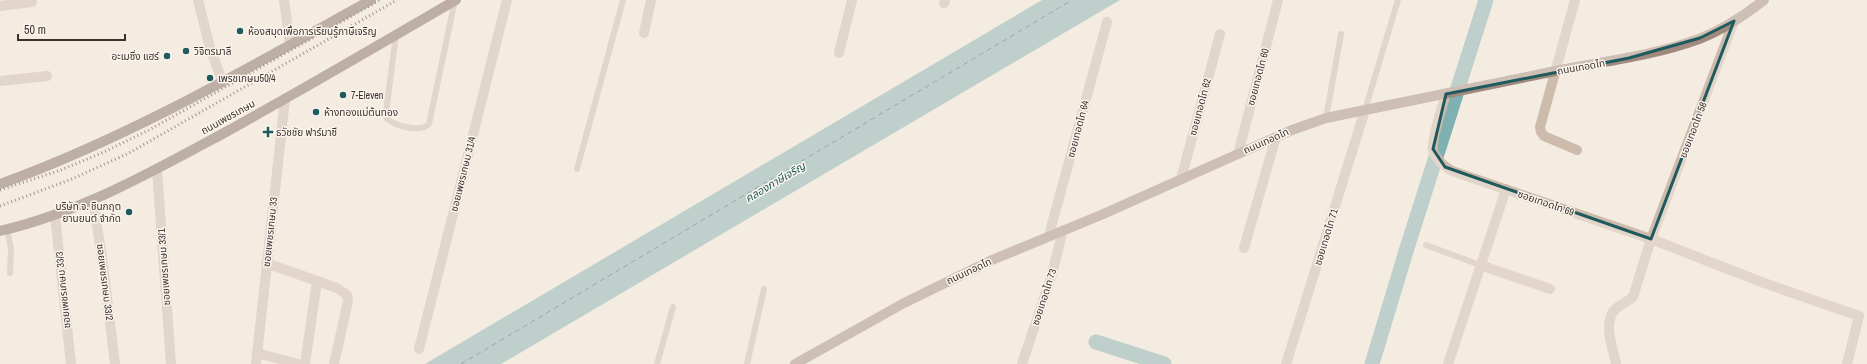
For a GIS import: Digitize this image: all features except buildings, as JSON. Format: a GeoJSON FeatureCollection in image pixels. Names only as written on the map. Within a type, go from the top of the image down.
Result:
{"type":"FeatureCollection","features":[{"type":"Feature","properties":{"kind":"main road"},"geometry":{"type":"LineString","coordinates":[[0,184],[84,150],[223,83],[371,0]]}},
{"type":"Feature","properties":{"kind":"main road","name":"ถนนเพชรเกษม"},"geometry":{"type":"LineString","coordinates":[[3,230],[55,215],[93,200],[157,170],[285,99],[456,0]]}},
{"type":"Feature","properties":{"kind":"main road","name":"ถนนเทอดไท"},"geometry":{"type":"LineString","coordinates":[[795,364],[904,302],[992,260],[1049,235],[1101,215],[1276,137],[1326,118],[1555,71],[1629,58],[1668,48],[1700,38],[1734,21],[1764,0]]}},
{"type":"Feature","properties":{"kind":"street"},"geometry":{"type":"LineString","coordinates":[[198,0],[210,48],[223,83]]}},
{"type":"Feature","properties":{"kind":"street"},"geometry":{"type":"LineString","coordinates":[[284,0],[290,45]]}},
{"type":"Feature","properties":{"kind":"street","name":"ซอยเพชรเกษม 31/4"},"geometry":{"type":"LineString","coordinates":[[419,349],[508,0]]}},
{"type":"Feature","properties":{"kind":"street"},"geometry":{"type":"LineString","coordinates":[[644,34],[651,0]]}},
{"type":"Feature","properties":{"kind":"street"},"geometry":{"type":"LineString","coordinates":[[839,53],[852,0]]}},
{"type":"Feature","properties":{"kind":"street","name":"ซอยเทอดไท 60"},"geometry":{"type":"LineString","coordinates":[[1238,154],[1278,0]]}},
{"type":"Feature","properties":{"kind":"street"},"geometry":{"type":"LineString","coordinates":[[1575,0],[1540,127],[1544,136],[1577,150]]}},
{"type":"Feature","properties":{"kind":"street"},"geometry":{"type":"LineString","coordinates":[[0,6],[32,2]]}},
{"type":"Feature","properties":{"kind":"street","name":"ซอยเทอดไท 58"},"geometry":{"type":"LineString","coordinates":[[1616,364],[1609,330],[1612,312],[1633,297],[1651,239],[1734,21]]}},
{"type":"Feature","properties":{"kind":"street","name":"ซอยเทอดไท 64"},"geometry":{"type":"LineString","coordinates":[[1049,235],[1107,22]]}},
{"type":"Feature","properties":{"kind":"street","name":"ซอยเทอดไท 62"},"geometry":{"type":"LineString","coordinates":[[1181,179],[1220,34]]}},
{"type":"Feature","properties":{"kind":"street"},"geometry":{"type":"LineString","coordinates":[[0,81],[47,76]]}},
{"type":"Feature","properties":{"kind":"street","name":"ซอยเทอดไท 69"},"geometry":{"type":"LineString","coordinates":[[1446,93],[1433,149],[1437,159],[1452,170],[1651,239],[1859,316],[1847,364]]}},
{"type":"Feature","properties":{"kind":"street","name":"ซอยเพชรเกษม 33"},"geometry":{"type":"LineString","coordinates":[[256,364],[285,99]]}},
{"type":"Feature","properties":{"kind":"street","name":"ซอยเทอดไท 71"},"geometry":{"type":"LineString","coordinates":[[1286,364],[1365,110]]}},
{"type":"Feature","properties":{"kind":"street"},"geometry":{"type":"LineString","coordinates":[[1244,248],[1276,137]]}},
{"type":"Feature","properties":{"kind":"street","name":"ซอยเพชรเกษม 33/1"},"geometry":{"type":"LineString","coordinates":[[157,170],[171,364]]}},
{"type":"Feature","properties":{"kind":"street"},"geometry":{"type":"LineString","coordinates":[[1448,364],[1506,189]]}},
{"type":"Feature","properties":{"kind":"street","name":"ซอยเพชรเกษม 33/2"},"geometry":{"type":"LineString","coordinates":[[93,200],[103,264],[115,364]]}},
{"type":"Feature","properties":{"kind":"street","name":"ซอยเพชรเกษม 33/3"},"geometry":{"type":"LineString","coordinates":[[55,215],[70,364]]}},
{"type":"Feature","properties":{"kind":"street","name":"ซอยเทอดไท 73"},"geometry":{"type":"LineString","coordinates":[[1022,364],[1052,274],[1063,230]]}},
{"type":"Feature","properties":{"kind":"street"},"geometry":{"type":"LineString","coordinates":[[266,263],[343,290],[347,295],[348,301],[334,364]]}},
{"type":"Feature","properties":{"kind":"street"},"geometry":{"type":"LineString","coordinates":[[1480,265],[1550,290]]}},
{"type":"Feature","properties":{"kind":"street"},"geometry":{"type":"LineString","coordinates":[[305,364],[317,281]]}},
{"type":"Feature","properties":{"kind":"street"},"geometry":{"type":"LineString","coordinates":[[257,353],[298,364]]}},
{"type":"Feature","properties":{"kind":"lane"},"geometry":{"type":"LineString","coordinates":[[396,35],[386,112],[387,119],[392,123],[419,129],[425,128],[429,124],[456,0]]}},
{"type":"Feature","properties":{"kind":"lane"},"geometry":{"type":"LineString","coordinates":[[577,169],[623,0]]}},
{"type":"Feature","properties":{"kind":"lane"},"geometry":{"type":"LineString","coordinates":[[1365,110],[1398,0]]}},
{"type":"Feature","properties":{"kind":"lane"},"geometry":{"type":"LineString","coordinates":[[1326,118],[1341,34]]}},
{"type":"Feature","properties":{"kind":"lane"},"geometry":{"type":"LineString","coordinates":[[3,230],[11,250],[10,273]]}},
{"type":"Feature","properties":{"kind":"lane"},"geometry":{"type":"LineString","coordinates":[[1426,245],[1480,265]]}},
{"type":"Feature","properties":{"kind":"lane"},"geometry":{"type":"LineString","coordinates":[[747,364],[764,289]]}},
{"type":"Feature","properties":{"kind":"lane"},"geometry":{"type":"LineString","coordinates":[[657,364],[673,307]]}},
{"type":"Feature","properties":{"kind":"highlighted area"},"geometry":{"type":"Polygon","coordinates":[[[1734,21],[1651,239],[1445,167],[1433,149],[1446,94],[1629,58],[1700,38],[1734,21]]]}},
{"type":"Feature","properties":{"kind":"water","name":"คลองภาษีเจริญ"},"geometry":{"type":"Polygon","coordinates":[[[1042,0],[1120,0],[501,364],[425,364],[1042,0]]]}},
{"type":"Feature","properties":{"kind":"waterway"},"geometry":{"type":"LineString","coordinates":[[1372,364],[1407,248],[1486,0]]}},
{"type":"Feature","properties":{"kind":"waterway"},"geometry":{"type":"LineString","coordinates":[[1096,342],[1164,364]]}},
{"type":"Feature","properties":{"kind":"ferry route"},"geometry":{"type":"LineString","coordinates":[[461,364],[1072,0]]}},
{"type":"Feature","properties":{"kind":"railway"},"geometry":{"type":"LineString","coordinates":[[0,190],[61,170],[104,152],[149,130],[380,0]]}},
{"type":"Feature","properties":{"kind":"railway"},"geometry":{"type":"LineString","coordinates":[[0,206],[72,179],[129,153],[397,0]]}},
{"type":"Feature","properties":{"kind":"place","name":"ห้องสมุดเพื่อการเรียนรู้ภาษีเจริญ"},"geometry":{"type":"Point","coordinates":[240,31]}},
{"type":"Feature","properties":{"kind":"place","name":"วิจิตรมาลี"},"geometry":{"type":"Point","coordinates":[186,51]}},
{"type":"Feature","properties":{"kind":"place","name":"อะเมซิ่ง แฮร์"},"geometry":{"type":"Point","coordinates":[167,56]}},
{"type":"Feature","properties":{"kind":"place","name":"เพรชเกษม50/4"},"geometry":{"type":"Point","coordinates":[210,78]}},
{"type":"Feature","properties":{"kind":"place","name":"7-Eleven"},"geometry":{"type":"Point","coordinates":[343,95]}},
{"type":"Feature","properties":{"kind":"place","name":"ห้างทองแม่ต้นทอง"},"geometry":{"type":"Point","coordinates":[316,112]}},
{"type":"Feature","properties":{"kind":"place","name":"ธวัชชัย ฟาร์มาซี"},"geometry":{"type":"Point","coordinates":[268,132]}},
{"type":"Feature","properties":{"kind":"place","name":"บริษัท จ. ชินกฤต ยานยนต์ จำกัด"},"geometry":{"type":"Point","coordinates":[129,212]}}]}
